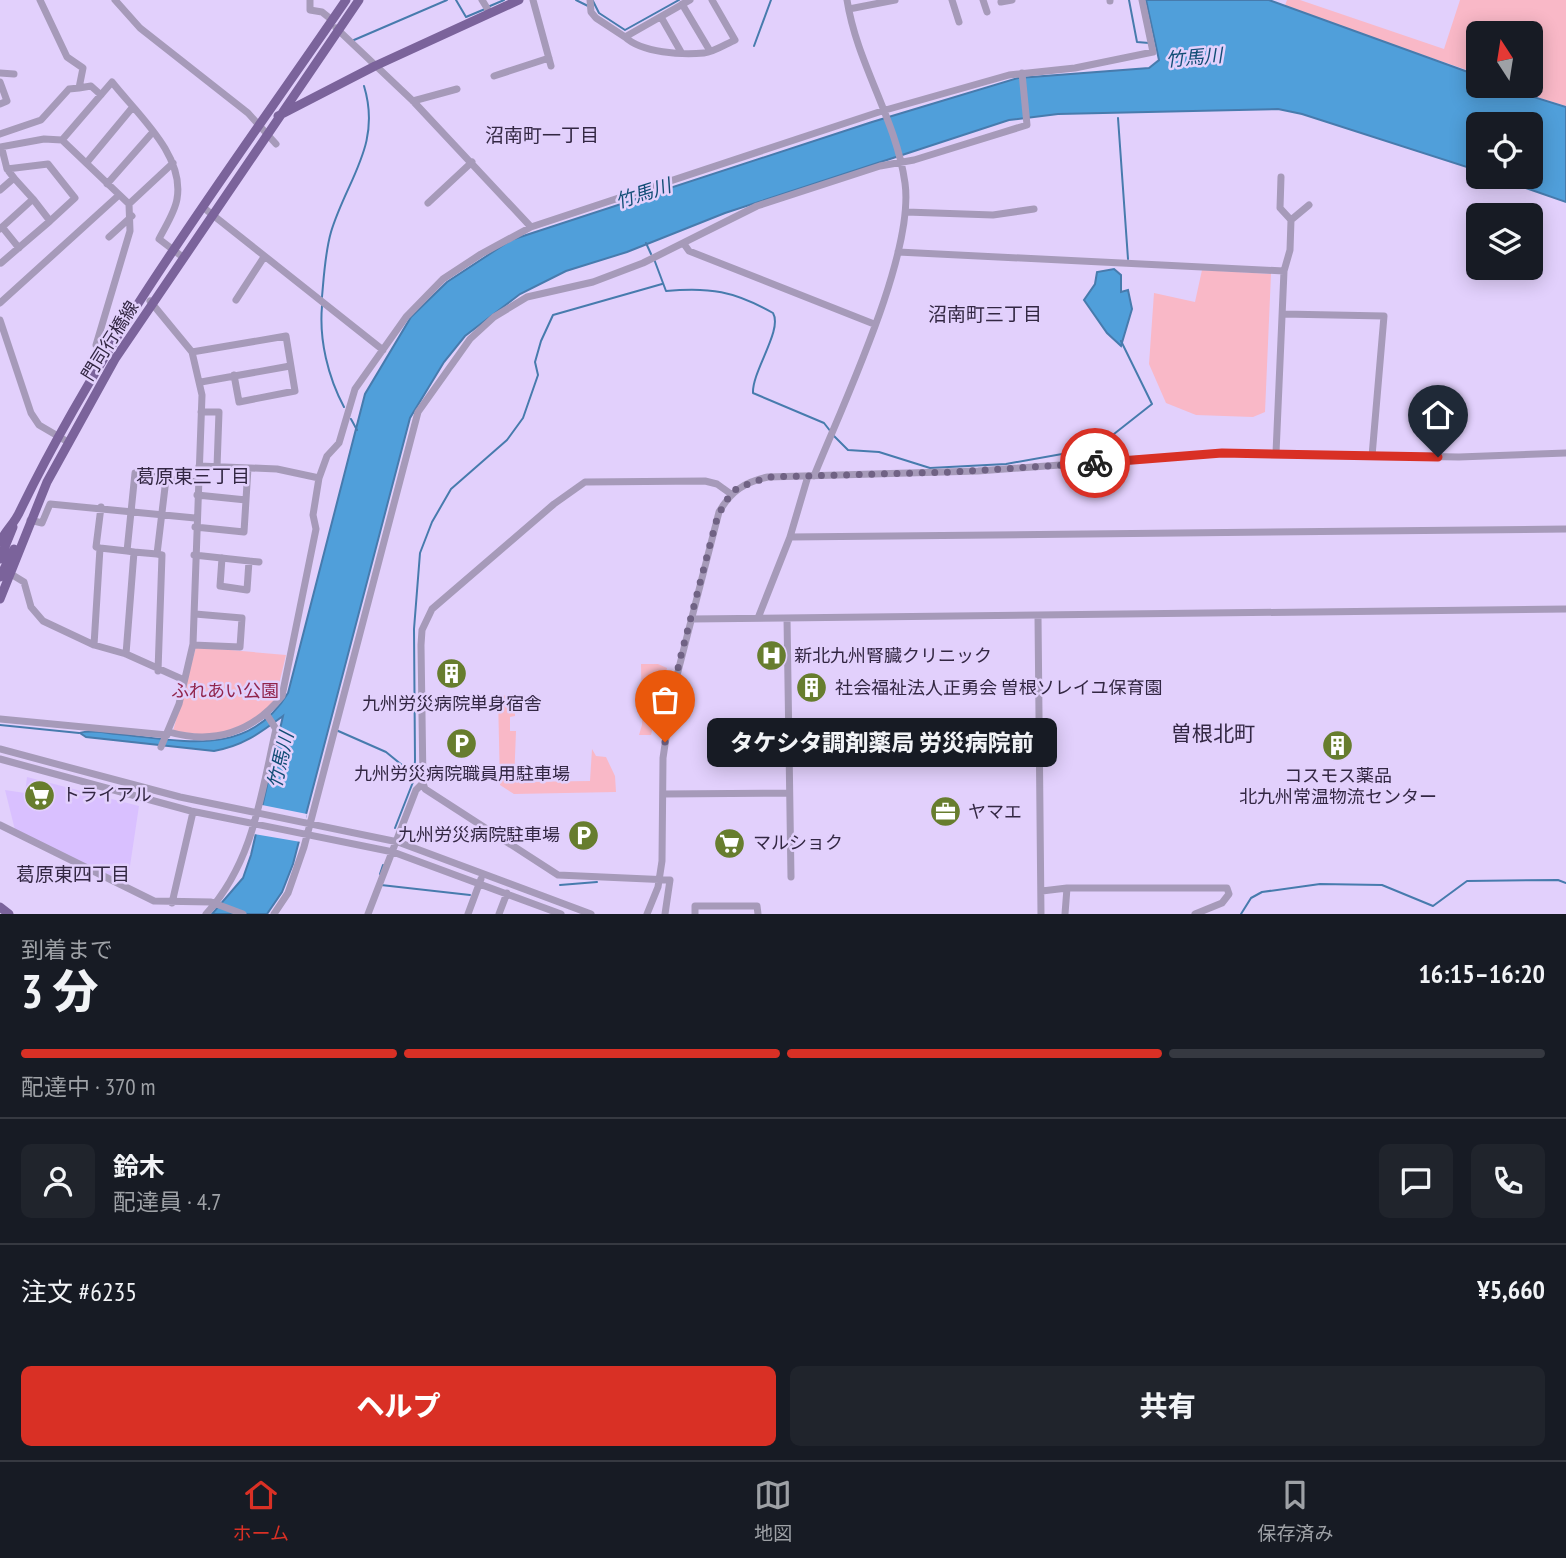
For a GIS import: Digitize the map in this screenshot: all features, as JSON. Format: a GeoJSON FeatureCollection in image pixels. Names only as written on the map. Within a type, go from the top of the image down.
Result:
{"type":"FeatureCollection","features":[{"type":"Feature","properties":{"kind":"main road","name":"門司行橋線"},"geometry":{"type":"LineString","coordinates":[[0,599],[3,572],[68,442],[116,359],[300,84],[346,0]]}},
{"type":"Feature","properties":{"kind":"main road","name":"門司行橋線"},"geometry":{"type":"LineString","coordinates":[[0,542],[18,516],[57,438],[141,295],[334,24],[359,0]]}},
{"type":"Feature","properties":{"kind":"main road","name":"門司行橋線"},"geometry":{"type":"LineString","coordinates":[[260,125],[486,7],[519,0]]}},
{"type":"Feature","properties":{"kind":"main road"},"geometry":{"type":"LineString","coordinates":[[300,84],[314,97]]}},
{"type":"Feature","properties":{"kind":"main road"},"geometry":{"type":"LineString","coordinates":[[0,559],[18,516]]}},
{"type":"Feature","properties":{"kind":"main road"},"geometry":{"type":"LineString","coordinates":[[0,907],[9,914]]}},
{"type":"Feature","properties":{"kind":"street"},"geometry":{"type":"LineString","coordinates":[[40,0],[68,57],[83,68],[79,88]]}},
{"type":"Feature","properties":{"kind":"street"},"geometry":{"type":"LineString","coordinates":[[114,0],[140,28],[260,125],[265,136],[275,144]]}},
{"type":"Feature","properties":{"kind":"street"},"geometry":{"type":"LineString","coordinates":[[310,0],[310,10],[322,12],[414,101],[531,227]]}},
{"type":"Feature","properties":{"kind":"street"},"geometry":{"type":"LineString","coordinates":[[494,76],[550,62],[533,0]]}},
{"type":"Feature","properties":{"kind":"street"},"geometry":{"type":"LineString","coordinates":[[590,0],[591,12],[596,18],[632,44],[681,52],[710,51],[735,40],[712,0]]}},
{"type":"Feature","properties":{"kind":"street"},"geometry":{"type":"LineString","coordinates":[[758,618],[811,476],[830,437],[874,324],[898,251],[906,212],[905,183],[899,159],[862,58],[848,4],[895,0]]}},
{"type":"Feature","properties":{"kind":"street"},"geometry":{"type":"LineString","coordinates":[[952,0],[959,22]]}},
{"type":"Feature","properties":{"kind":"street"},"geometry":{"type":"LineString","coordinates":[[982,0],[987,12]]}},
{"type":"Feature","properties":{"kind":"street"},"geometry":{"type":"LineString","coordinates":[[1001,2],[1012,0]]}},
{"type":"Feature","properties":{"kind":"street"},"geometry":{"type":"LineString","coordinates":[[0,719],[212,739],[247,727],[267,715],[282,696],[298,632],[316,529],[313,515],[319,478],[327,456],[339,443],[355,388],[405,317],[443,279],[531,227],[883,113],[1022,75],[1075,68],[1153,52],[1142,0]]}},
{"type":"Feature","properties":{"kind":"street"},"geometry":{"type":"LineString","coordinates":[[625,37],[686,2],[710,51]]}},
{"type":"Feature","properties":{"kind":"street"},"geometry":{"type":"LineString","coordinates":[[661,17],[681,52]]}},
{"type":"Feature","properties":{"kind":"street"},"geometry":{"type":"LineString","coordinates":[[0,73],[13,74]]}},
{"type":"Feature","properties":{"kind":"street"},"geometry":{"type":"LineString","coordinates":[[274,914],[288,893],[306,834],[418,412],[470,339],[494,317],[527,297],[593,282],[654,258],[757,206],[899,159],[914,160],[1029,122],[1022,75]]}},
{"type":"Feature","properties":{"kind":"street"},"geometry":{"type":"LineString","coordinates":[[0,82],[7,101],[0,104]]}},
{"type":"Feature","properties":{"kind":"street"},"geometry":{"type":"LineString","coordinates":[[62,140],[112,82],[152,133],[177,172],[177,200],[159,239],[184,258]]}},
{"type":"Feature","properties":{"kind":"street"},"geometry":{"type":"LineString","coordinates":[[0,134],[41,120],[69,89],[91,86],[101,95]]}},
{"type":"Feature","properties":{"kind":"street"},"geometry":{"type":"LineString","coordinates":[[414,101],[457,89]]}},
{"type":"Feature","properties":{"kind":"street"},"geometry":{"type":"LineString","coordinates":[[88,161],[132,108]]}},
{"type":"Feature","properties":{"kind":"street"},"geometry":{"type":"LineString","coordinates":[[107,184],[152,133]]}},
{"type":"Feature","properties":{"kind":"street"},"geometry":{"type":"LineString","coordinates":[[50,221],[7,169],[1,148],[44,139],[62,140],[88,161],[107,184],[129,204],[132,215],[130,231],[96,345],[116,359]]}},
{"type":"Feature","properties":{"kind":"street"},"geometry":{"type":"LineString","coordinates":[[428,203],[472,162]]}},
{"type":"Feature","properties":{"kind":"street"},"geometry":{"type":"LineString","coordinates":[[129,204],[173,163]]}},
{"type":"Feature","properties":{"kind":"street"},"geometry":{"type":"LineString","coordinates":[[1,263],[75,198],[48,164],[7,169]]}},
{"type":"Feature","properties":{"kind":"street"},"geometry":{"type":"LineString","coordinates":[[1276,453],[1284,271],[1290,250],[1291,220],[1280,208],[1281,177]]}},
{"type":"Feature","properties":{"kind":"street"},"geometry":{"type":"LineString","coordinates":[[0,190],[14,178]]}},
{"type":"Feature","properties":{"kind":"street"},"geometry":{"type":"LineString","coordinates":[[0,303],[119,195]]}},
{"type":"Feature","properties":{"kind":"street"},"geometry":{"type":"LineString","coordinates":[[19,248],[1,228],[33,199]]}},
{"type":"Feature","properties":{"kind":"street"},"geometry":{"type":"LineString","coordinates":[[1291,220],[1309,205]]}},
{"type":"Feature","properties":{"kind":"street"},"geometry":{"type":"LineString","coordinates":[[204,208],[383,350]]}},
{"type":"Feature","properties":{"kind":"street"},"geometry":{"type":"LineString","coordinates":[[906,212],[993,215],[1034,209]]}},
{"type":"Feature","properties":{"kind":"street"},"geometry":{"type":"LineString","coordinates":[[109,237],[132,215]]}},
{"type":"Feature","properties":{"kind":"street"},"geometry":{"type":"LineString","coordinates":[[684,244],[689,251],[874,324]]}},
{"type":"Feature","properties":{"kind":"street"},"geometry":{"type":"LineString","coordinates":[[898,251],[1284,271]]}},
{"type":"Feature","properties":{"kind":"street"},"geometry":{"type":"LineString","coordinates":[[236,300],[264,257]]}},
{"type":"Feature","properties":{"kind":"street"},"geometry":{"type":"LineString","coordinates":[[141,295],[153,303],[192,352],[201,382],[193,645],[184,681],[161,747]]}},
{"type":"Feature","properties":{"kind":"street"},"geometry":{"type":"LineString","coordinates":[[1283,314],[1384,316],[1372,456]]}},
{"type":"Feature","properties":{"kind":"street"},"geometry":{"type":"LineString","coordinates":[[0,320],[31,414],[39,425],[57,438],[68,442]]}},
{"type":"Feature","properties":{"kind":"street"},"geometry":{"type":"LineString","coordinates":[[192,352],[286,336],[295,391],[239,402],[234,375]]}},
{"type":"Feature","properties":{"kind":"street"},"geometry":{"type":"LineString","coordinates":[[201,382],[290,366]]}},
{"type":"Feature","properties":{"kind":"street"},"geometry":{"type":"LineString","coordinates":[[201,412],[219,412],[217,467]]}},
{"type":"Feature","properties":{"kind":"street"},"geometry":{"type":"LineString","coordinates":[[647,914],[660,879],[666,729],[719,512],[731,494],[744,484],[768,477],[992,470],[1222,453],[1459,457],[1566,453]]}},
{"type":"Feature","properties":{"kind":"street"},"geometry":{"type":"LineString","coordinates":[[198,466],[277,470],[319,478]]}},
{"type":"Feature","properties":{"kind":"street"},"geometry":{"type":"LineString","coordinates":[[195,527],[244,531],[248,468]]}},
{"type":"Feature","properties":{"kind":"street"},"geometry":{"type":"LineString","coordinates":[[126,654],[131,510],[135,473],[198,482]]}},
{"type":"Feature","properties":{"kind":"street"},"geometry":{"type":"LineString","coordinates":[[157,554],[166,479]]}},
{"type":"Feature","properties":{"kind":"street"},"geometry":{"type":"LineString","coordinates":[[665,914],[672,883],[660,879],[558,875],[425,789],[422,783],[422,630],[432,609],[554,504],[585,482],[705,481],[717,484],[731,494]]}},
{"type":"Feature","properties":{"kind":"street"},"geometry":{"type":"LineString","coordinates":[[197,495],[246,500]]}},
{"type":"Feature","properties":{"kind":"street"},"geometry":{"type":"LineString","coordinates":[[30,520],[42,523],[50,504],[195,518]]}},
{"type":"Feature","properties":{"kind":"street"},"geometry":{"type":"LineString","coordinates":[[101,507],[96,547],[162,555],[163,592],[158,671]]}},
{"type":"Feature","properties":{"kind":"street"},"geometry":{"type":"LineString","coordinates":[[790,537],[1566,529]]}},
{"type":"Feature","properties":{"kind":"street"},"geometry":{"type":"LineString","coordinates":[[93,645],[100,548]]}},
{"type":"Feature","properties":{"kind":"street"},"geometry":{"type":"LineString","coordinates":[[194,555],[259,562]]}},
{"type":"Feature","properties":{"kind":"street"},"geometry":{"type":"LineString","coordinates":[[222,558],[220,586],[247,590],[249,561]]}},
{"type":"Feature","properties":{"kind":"street"},"geometry":{"type":"LineString","coordinates":[[3,572],[24,582],[32,607],[43,621],[93,645],[126,654],[184,681]]}},
{"type":"Feature","properties":{"kind":"street"},"geometry":{"type":"LineString","coordinates":[[691,619],[1566,609]]}},
{"type":"Feature","properties":{"kind":"street"},"geometry":{"type":"LineString","coordinates":[[193,645],[240,647],[242,618],[195,614]]}},
{"type":"Feature","properties":{"kind":"street"},"geometry":{"type":"LineString","coordinates":[[1038,616],[1041,914]]}},
{"type":"Feature","properties":{"kind":"street"},"geometry":{"type":"LineString","coordinates":[[787,618],[791,877]]}},
{"type":"Feature","properties":{"kind":"street"},"geometry":{"type":"LineString","coordinates":[[206,914],[217,903],[239,870],[255,824],[276,729],[267,715]]}},
{"type":"Feature","properties":{"kind":"street"},"geometry":{"type":"LineString","coordinates":[[0,748],[180,797],[398,842],[591,914]]}},
{"type":"Feature","properties":{"kind":"street"},"geometry":{"type":"LineString","coordinates":[[0,759],[193,812],[393,852],[480,882],[546,911],[561,914]]}},
{"type":"Feature","properties":{"kind":"street"},"geometry":{"type":"LineString","coordinates":[[378,914],[369,912],[416,790],[422,783]]}},
{"type":"Feature","properties":{"kind":"street"},"geometry":{"type":"LineString","coordinates":[[663,794],[789,793]]}},
{"type":"Feature","properties":{"kind":"street"},"geometry":{"type":"LineString","coordinates":[[172,903],[193,812]]}},
{"type":"Feature","properties":{"kind":"street"},"geometry":{"type":"LineString","coordinates":[[0,825],[154,901],[217,903],[243,914]]}},
{"type":"Feature","properties":{"kind":"street"},"geometry":{"type":"LineString","coordinates":[[468,914],[484,872]]}},
{"type":"Feature","properties":{"kind":"street"},"geometry":{"type":"LineString","coordinates":[[1042,891],[1067,888],[1227,888],[1229,894],[1222,903],[1195,914]]}},
{"type":"Feature","properties":{"kind":"street"},"geometry":{"type":"LineString","coordinates":[[1065,914],[1067,888]]}},
{"type":"Feature","properties":{"kind":"street"},"geometry":{"type":"LineString","coordinates":[[499,914],[507,893]]}},
{"type":"Feature","properties":{"kind":"street"},"geometry":{"type":"LineString","coordinates":[[695,914],[695,906],[757,905],[758,914]]}},
{"type":"Feature","properties":{"kind":"shaded area"},"geometry":{"type":"Polygon","coordinates":[[[27,777],[139,806],[127,886],[15,830],[5,790],[25,793],[27,777]]]}},
{"type":"Feature","properties":{"kind":"green space"},"geometry":{"type":"Polygon","coordinates":[[[1287,0],[1300,0],[1444,49],[1460,0],[1566,0],[1566,106],[1540,98],[1544,98],[1544,21],[1466,21],[1466,70],[1284,8],[1287,0]]]}},
{"type":"Feature","properties":{"kind":"green space"},"geometry":{"type":"Polygon","coordinates":[[[1202,270],[1271,274],[1265,412],[1253,417],[1196,415],[1166,403],[1149,364],[1154,293],[1195,302],[1202,270]]]}},
{"type":"Feature","properties":{"kind":"green space","name":"ふれあい公園"},"geometry":{"type":"Polygon","coordinates":[[[196,647],[286,655],[275,701],[257,719],[214,736],[173,731],[196,647]]]}},
{"type":"Feature","properties":{"kind":"green space"},"geometry":{"type":"Polygon","coordinates":[[[641,664],[658,664],[667,668],[651,735],[639,735],[642,725],[641,664]]]}},
{"type":"Feature","properties":{"kind":"green space"},"geometry":{"type":"Polygon","coordinates":[[[515,695],[515,716],[510,717],[510,731],[516,731],[514,782],[590,781],[592,749],[596,756],[606,757],[615,776],[616,792],[514,794],[500,785],[498,696],[515,695]]]}},
{"type":"Feature","properties":{"kind":"water","name":"竹馬川"},"geometry":{"type":"Polygon","coordinates":[[[1146,0],[1269,0],[1466,71],[1466,98],[1537,98],[1566,107],[1566,202],[1529,189],[1543,189],[1543,112],[1466,112],[1466,167],[1302,114],[1278,109],[1058,114],[1009,120],[725,213],[627,252],[566,271],[520,294],[465,336],[444,362],[410,418],[293,864],[282,892],[267,914],[212,914],[243,878],[251,855],[283,716],[243,742],[214,751],[86,737],[80,733],[93,731],[189,741],[211,740],[233,737],[253,728],[272,714],[288,693],[365,394],[411,317],[447,282],[511,240],[872,122],[1018,78],[1149,68],[1159,60],[1146,0]]]}},
{"type":"Feature","properties":{"kind":"water"},"geometry":{"type":"Polygon","coordinates":[[[1114,269],[1121,275],[1121,292],[1128,290],[1132,309],[1121,346],[1107,333],[1084,300],[1095,284],[1097,272],[1114,269]]]}},
{"type":"Feature","properties":{"kind":"pier"},"geometry":{"type":"Polygon","coordinates":[[[262,805],[307,814],[301,842],[254,834],[262,805]]]}},
{"type":"Feature","properties":{"kind":"waterway"},"geometry":{"type":"LineString","coordinates":[[354,40],[447,0]]}},
{"type":"Feature","properties":{"kind":"waterway"},"geometry":{"type":"LineString","coordinates":[[456,0],[466,17],[485,9]]}},
{"type":"Feature","properties":{"kind":"waterway"},"geometry":{"type":"LineString","coordinates":[[490,6],[504,0]]}},
{"type":"Feature","properties":{"kind":"waterway"},"geometry":{"type":"LineString","coordinates":[[576,0],[588,6]]}},
{"type":"Feature","properties":{"kind":"waterway"},"geometry":{"type":"LineString","coordinates":[[593,1],[599,13],[625,30],[679,0]]}},
{"type":"Feature","properties":{"kind":"waterway"},"geometry":{"type":"LineString","coordinates":[[754,46],[771,0]]}},
{"type":"Feature","properties":{"kind":"waterway"},"geometry":{"type":"LineString","coordinates":[[1129,0],[1137,42],[1149,43]]}},
{"type":"Feature","properties":{"kind":"waterway"},"geometry":{"type":"LineString","coordinates":[[322,297],[331,232],[366,144],[369,126],[364,86]]}},
{"type":"Feature","properties":{"kind":"waterway"},"geometry":{"type":"LineString","coordinates":[[1118,118],[1128,259]]}},
{"type":"Feature","properties":{"kind":"waterway"},"geometry":{"type":"LineString","coordinates":[[646,243],[651,254]]}},
{"type":"Feature","properties":{"kind":"waterway"},"geometry":{"type":"LineString","coordinates":[[654,259],[666,291],[721,292],[773,313],[774,330],[757,374],[753,393],[824,423],[831,432]]}},
{"type":"Feature","properties":{"kind":"waterway"},"geometry":{"type":"LineString","coordinates":[[395,828],[413,782],[414,629],[420,553],[432,522],[451,489],[507,440],[523,418],[538,375],[535,362],[541,341],[553,315],[662,284]]}},
{"type":"Feature","properties":{"kind":"waterway"},"geometry":{"type":"LineString","coordinates":[[322,306],[326,358],[344,407]]}},
{"type":"Feature","properties":{"kind":"waterway"},"geometry":{"type":"LineString","coordinates":[[834,436],[848,450],[879,452],[930,468],[1006,464],[1090,449],[1100,445],[1152,404],[1121,341]]}},
{"type":"Feature","properties":{"kind":"waterway"},"geometry":{"type":"LineString","coordinates":[[351,419],[357,430]]}},
{"type":"Feature","properties":{"kind":"waterway"},"geometry":{"type":"LineString","coordinates":[[0,725],[79,733]]}},
{"type":"Feature","properties":{"kind":"waterway"},"geometry":{"type":"LineString","coordinates":[[336,730],[386,752],[413,774]]}},
{"type":"Feature","properties":{"kind":"waterway"},"geometry":{"type":"LineString","coordinates":[[380,874],[383,865]]}},
{"type":"Feature","properties":{"kind":"waterway"},"geometry":{"type":"LineString","coordinates":[[1241,914],[1251,898],[1262,892],[1320,884],[1382,885],[1433,906],[1467,881],[1558,880],[1566,883]]}},
{"type":"Feature","properties":{"kind":"waterway"},"geometry":{"type":"LineString","coordinates":[[560,885],[597,882]]}},
{"type":"Feature","properties":{"kind":"waterway"},"geometry":{"type":"LineString","coordinates":[[381,885],[470,895]]}},
{"type":"Feature","properties":{"kind":"way so far"},"geometry":{"type":"LineString","coordinates":[[665,742],[679,663],[716,522],[724,503],[737,488],[768,477],[954,472],[1095,463]]}},
{"type":"Feature","properties":{"kind":"place","name":"新北九州腎臓クリニック"},"geometry":{"type":"Point","coordinates":[771,656]}},
{"type":"Feature","properties":{"kind":"place","name":"九州労災病院単身宿舎"},"geometry":{"type":"Point","coordinates":[452,673]}},
{"type":"Feature","properties":{"kind":"place","name":"社会福祉法人正勇会 曽根ソレイユ保育園"},"geometry":{"type":"Point","coordinates":[812,688]}},
{"type":"Feature","properties":{"kind":"place","name":"タケシタ調剤薬局 労災病院前"},"geometry":{"type":"Point","coordinates":[665,742]}},
{"type":"Feature","properties":{"kind":"place","name":"九州労災病院職員用駐車場"},"geometry":{"type":"Point","coordinates":[462,743]}},
{"type":"Feature","properties":{"kind":"place","name":"コスモス薬品 北九州常温物流センター"},"geometry":{"type":"Point","coordinates":[1338,745]}},
{"type":"Feature","properties":{"kind":"place","name":"トライアル"},"geometry":{"type":"Point","coordinates":[39,795]}},
{"type":"Feature","properties":{"kind":"place","name":"ヤマエ"},"geometry":{"type":"Point","coordinates":[945,812]}},
{"type":"Feature","properties":{"kind":"place","name":"九州労災病院駐車場"},"geometry":{"type":"Point","coordinates":[583,835]}},
{"type":"Feature","properties":{"kind":"place","name":"マルショク"},"geometry":{"type":"Point","coordinates":[730,843]}},
{"type":"Feature","properties":{"kind":"district","name":"沼南町一丁目"},"geometry":{"type":"Point","coordinates":[542,135]}},
{"type":"Feature","properties":{"kind":"district","name":"沼南町三丁目"},"geometry":{"type":"Point","coordinates":[985,314]}},
{"type":"Feature","properties":{"kind":"district","name":"葛原東三丁目"},"geometry":{"type":"Point","coordinates":[193,476]}},
{"type":"Feature","properties":{"kind":"district","name":"曽根北町"},"geometry":{"type":"Point","coordinates":[1213,734]}},
{"type":"Feature","properties":{"kind":"district","name":"葛原東四丁目"},"geometry":{"type":"Point","coordinates":[73,874]}},
{"type":"Feature","properties":{"kind":"route"},"geometry":{"type":"LineString","coordinates":[[1095,463],[1222,453],[1438,457]]}}]}
